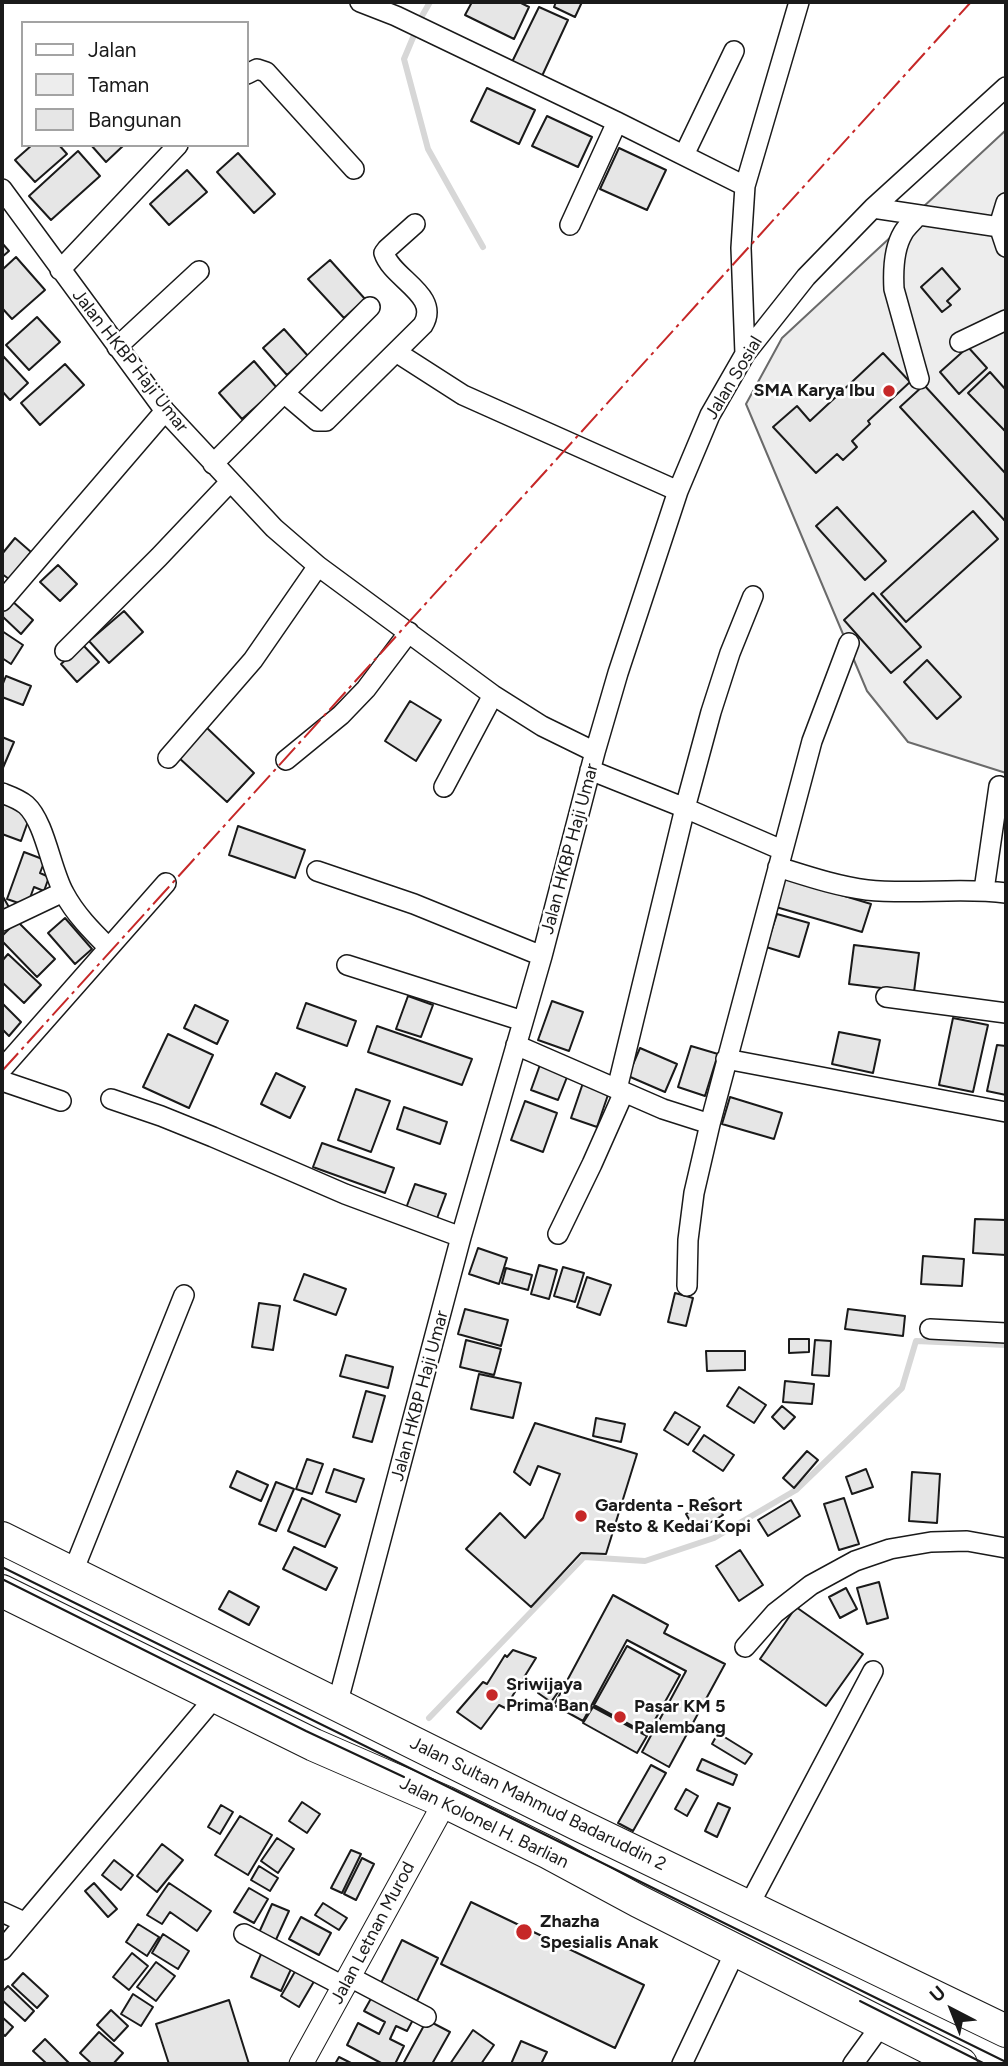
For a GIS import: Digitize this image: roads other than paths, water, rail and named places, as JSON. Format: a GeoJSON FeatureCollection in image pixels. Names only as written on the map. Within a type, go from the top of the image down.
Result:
{"type":"FeatureCollection","features":[{"type":"Feature","properties":{"kind":"highway"},"geometry":{"type":"LineString","coordinates":[[2,1538],[72,1573]]}},
{"type":"Feature","properties":{"kind":"highway","name":"Jalan Sultan Mahmud Badaruddin 2"},"geometry":{"type":"LineString","coordinates":[[72,1573],[748,1907],[996,2026]]}},
{"type":"Feature","properties":{"kind":"highway","name":"Jalan Kolonel H. Barlian"},"geometry":{"type":"LineString","coordinates":[[2,1591],[314,1745],[445,1802],[549,1853],[638,1901],[962,2064]]}},
{"type":"Feature","properties":{"kind":"highway"},"geometry":{"type":"LineString","coordinates":[[962,2064],[996,2026]]}},
{"type":"Feature","properties":{"kind":"street"},"geometry":{"type":"LineString","coordinates":[[360,2],[399,9],[745,186]]}},
{"type":"Feature","properties":{"kind":"street"},"geometry":{"type":"LineString","coordinates":[[745,354],[741,248],[745,186],[799,2]]}},
{"type":"Feature","properties":{"kind":"street"},"geometry":{"type":"LineString","coordinates":[[684,155],[734,51]]}},
{"type":"Feature","properties":{"kind":"street"},"geometry":{"type":"LineString","coordinates":[[248,74],[257,69],[266,72],[354,169]]}},
{"type":"Feature","properties":{"kind":"street","name":"Jalan Sosial"},"geometry":{"type":"LineString","coordinates":[[593,761],[618,673],[678,491],[710,415],[745,354],[806,277],[873,208],[1006,87]]}},
{"type":"Feature","properties":{"kind":"street"},"geometry":{"type":"LineString","coordinates":[[570,225],[617,122]]}},
{"type":"Feature","properties":{"kind":"street"},"geometry":{"type":"LineString","coordinates":[[60,270],[176,147]]}},
{"type":"Feature","properties":{"kind":"street","name":"Jalan HKBP Haji Umar"},"geometry":{"type":"LineString","coordinates":[[2,189],[165,411],[274,528],[318,566],[493,695],[593,761],[542,956],[461,1237],[337,1705]]}},
{"type":"Feature","properties":{"kind":"street"},"geometry":{"type":"LineString","coordinates":[[1006,203],[1002,227],[1006,247]]}},
{"type":"Feature","properties":{"kind":"street"},"geometry":{"type":"LineString","coordinates":[[873,208],[1002,227]]}},
{"type":"Feature","properties":{"kind":"street"},"geometry":{"type":"LineString","coordinates":[[918,215],[903,233],[897,247],[893,276],[894,289],[919,379]]}},
{"type":"Feature","properties":{"kind":"street"},"geometry":{"type":"LineString","coordinates":[[284,393],[314,419],[323,422],[423,326],[428,308],[384,256],[387,249],[415,224]]}},
{"type":"Feature","properties":{"kind":"street"},"geometry":{"type":"LineString","coordinates":[[117,347],[200,271]]}},
{"type":"Feature","properties":{"kind":"street"},"geometry":{"type":"LineString","coordinates":[[214,464],[370,307]]}},
{"type":"Feature","properties":{"kind":"street"},"geometry":{"type":"LineString","coordinates":[[960,342],[1006,320]]}},
{"type":"Feature","properties":{"kind":"street"},"geometry":{"type":"LineString","coordinates":[[396,352],[463,395],[678,491]]}},
{"type":"Feature","properties":{"kind":"street"},"geometry":{"type":"LineString","coordinates":[[2,601],[165,411]]}},
{"type":"Feature","properties":{"kind":"street"},"geometry":{"type":"LineString","coordinates":[[65,651],[230,482]]}},
{"type":"Feature","properties":{"kind":"street"},"geometry":{"type":"LineString","coordinates":[[167,758],[253,660],[318,566]]}},
{"type":"Feature","properties":{"kind":"street"},"geometry":{"type":"LineString","coordinates":[[558,1234],[592,1164],[621,1091],[685,808],[726,665],[753,596]]}},
{"type":"Feature","properties":{"kind":"street"},"geometry":{"type":"LineString","coordinates":[[286,760],[341,715],[366,689],[409,632]]}},
{"type":"Feature","properties":{"kind":"street"},"geometry":{"type":"LineString","coordinates":[[687,1286],[688,1240],[694,1193],[709,1124],[812,740],[849,643]]}},
{"type":"Feature","properties":{"kind":"street"},"geometry":{"type":"LineString","coordinates":[[444,787],[493,695]]}},
{"type":"Feature","properties":{"kind":"street"},"geometry":{"type":"LineString","coordinates":[[593,761],[780,859],[838,885],[867,890],[984,890],[1006,893]]}},
{"type":"Feature","properties":{"kind":"street"},"geometry":{"type":"LineString","coordinates":[[984,890],[999,786]]}},
{"type":"Feature","properties":{"kind":"street"},"geometry":{"type":"LineString","coordinates":[[2,793],[22,802],[34,815],[63,892],[74,909],[108,947]]}},
{"type":"Feature","properties":{"kind":"street"},"geometry":{"type":"LineString","coordinates":[[317,871],[414,904],[542,956]]}},
{"type":"Feature","properties":{"kind":"street"},"geometry":{"type":"LineString","coordinates":[[2,1069],[166,883]]}},
{"type":"Feature","properties":{"kind":"street"},"geometry":{"type":"LineString","coordinates":[[2,921],[63,892]]}},
{"type":"Feature","properties":{"kind":"street"},"geometry":{"type":"LineString","coordinates":[[347,965],[523,1021]]}},
{"type":"Feature","properties":{"kind":"street"},"geometry":{"type":"LineString","coordinates":[[886,997],[1006,1013]]}},
{"type":"Feature","properties":{"kind":"street"},"geometry":{"type":"LineString","coordinates":[[516,1045],[663,1109],[709,1124]]}},
{"type":"Feature","properties":{"kind":"street"},"geometry":{"type":"LineString","coordinates":[[726,1059],[1006,1112]]}},
{"type":"Feature","properties":{"kind":"street"},"geometry":{"type":"LineString","coordinates":[[2,1081],[61,1101]]}},
{"type":"Feature","properties":{"kind":"street"},"geometry":{"type":"LineString","coordinates":[[111,1099],[214,1137],[345,1195],[461,1237]]}},
{"type":"Feature","properties":{"kind":"street"},"geometry":{"type":"LineString","coordinates":[[72,1573],[184,1295]]}},
{"type":"Feature","properties":{"kind":"street"},"geometry":{"type":"LineString","coordinates":[[930,1329],[1006,1334]]}},
{"type":"Feature","properties":{"kind":"street"},"geometry":{"type":"LineString","coordinates":[[745,1647],[775,1613],[811,1586],[855,1561],[890,1549],[931,1542],[967,1541],[1006,1548]]}},
{"type":"Feature","properties":{"kind":"street"},"geometry":{"type":"LineString","coordinates":[[748,1907],[873,1671]]}},
{"type":"Feature","properties":{"kind":"street"},"geometry":{"type":"LineString","coordinates":[[2,1950],[216,1696]]}},
{"type":"Feature","properties":{"kind":"street","name":"Jalan Letnan Murod"},"geometry":{"type":"LineString","coordinates":[[301,2064],[445,1802]]}},
{"type":"Feature","properties":{"kind":"street"},"geometry":{"type":"LineString","coordinates":[[2,1912],[24,1922]]}},
{"type":"Feature","properties":{"kind":"street"},"geometry":{"type":"LineString","coordinates":[[244,1934],[426,2017]]}},
{"type":"Feature","properties":{"kind":"street"},"geometry":{"type":"LineString","coordinates":[[682,2064],[736,1950]]}},
{"type":"Feature","properties":{"kind":"street"},"geometry":{"type":"LineString","coordinates":[[853,2064],[882,2025]]}},
{"type":"Feature","properties":{"kind":"waterway"},"geometry":{"type":"LineString","coordinates":[[430,2],[404,59],[428,149],[483,247]]}},
{"type":"Feature","properties":{"kind":"waterway"},"geometry":{"type":"LineString","coordinates":[[429,1718],[584,1557],[645,1561],[714,1538],[796,1490],[902,1388],[916,1341],[1006,1345]]}},
{"type":"Feature","properties":{"kind":"tram line"},"geometry":{"type":"LineString","coordinates":[[2,1567],[1006,2062]]}},
{"type":"Feature","properties":{"kind":"tram line"},"geometry":{"type":"LineString","coordinates":[[2,1579],[404,1777]]}},
{"type":"Feature","properties":{"kind":"tram line"},"geometry":{"type":"LineString","coordinates":[[860,2001],[985,2064]]}},
{"type":"Feature","properties":{"kind":"place","name":"SMA Karya Ibu"},"geometry":{"type":"Point","coordinates":[889,391]}},
{"type":"Feature","properties":{"kind":"place","name":"Gardenta - Resort Resto & Kedai Kopi"},"geometry":{"type":"Point","coordinates":[581,1516]}},
{"type":"Feature","properties":{"kind":"place","name":"Sriwijaya Prima Ban"},"geometry":{"type":"Point","coordinates":[492,1695]}},
{"type":"Feature","properties":{"kind":"place","name":"Pasar KM 5 Palembang"},"geometry":{"type":"Point","coordinates":[620,1717]}},
{"type":"Feature","properties":{"kind":"place","name":"Zhazha Spesialis Anak"},"geometry":{"type":"Point","coordinates":[524,1932]}}]}
